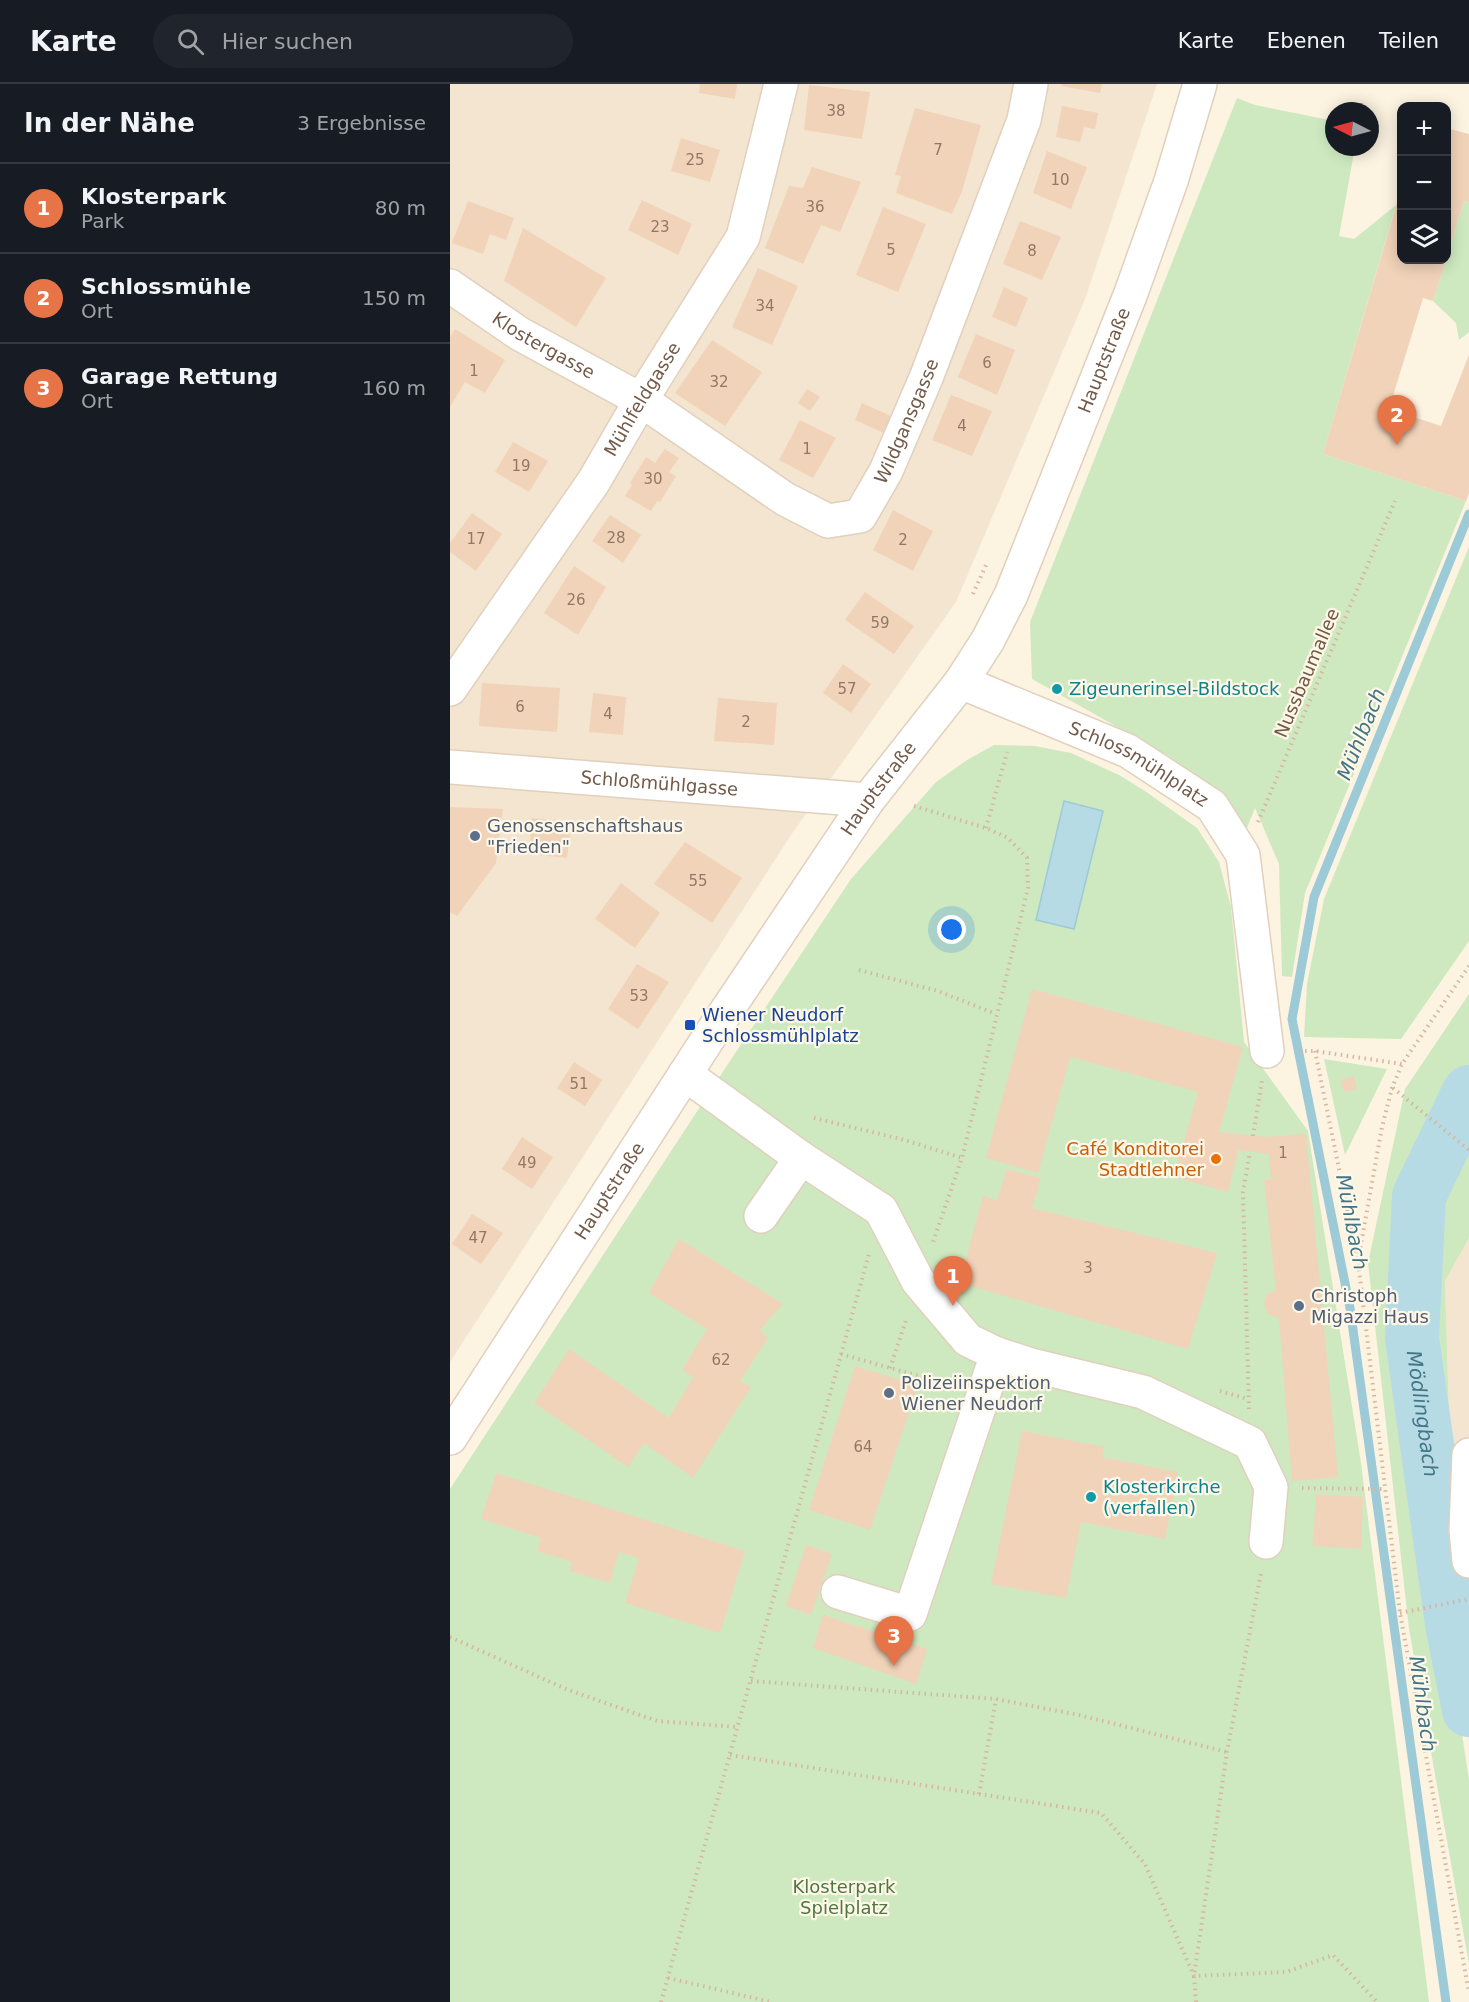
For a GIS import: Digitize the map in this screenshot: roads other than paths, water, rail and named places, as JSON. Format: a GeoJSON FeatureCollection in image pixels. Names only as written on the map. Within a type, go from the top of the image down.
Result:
{"type":"FeatureCollection","features":[{"type":"Feature","properties":{"kind":"street","name":"Mühlfeldgasse"},"geometry":{"type":"LineString","coordinates":[[450,688],[594,481],[641,400],[744,237],[781,84]]}},
{"type":"Feature","properties":{"kind":"street","name":"Wildgansgasse"},"geometry":{"type":"LineString","coordinates":[[641,400],[729,462],[796,505],[828,521],[860,516],[886,471],[926,378],[1024,120],[1031,84]]}},
{"type":"Feature","properties":{"kind":"street","name":"Hauptstraße"},"geometry":{"type":"LineString","coordinates":[[450,1438],[685,1074],[868,800],[961,682],[988,640],[1019,574],[1131,292],[1171,180],[1200,84]]}},
{"type":"Feature","properties":{"kind":"street","name":"Klostergasse"},"geometry":{"type":"LineString","coordinates":[[450,286],[520,334],[641,400]]}},
{"type":"Feature","properties":{"kind":"street","name":"Schlossmühlplatz"},"geometry":{"type":"LineString","coordinates":[[961,682],[1128,751],[1212,806],[1243,855],[1267,1051]]}},
{"type":"Feature","properties":{"kind":"street","name":"Schloßmühlgasse"},"geometry":{"type":"LineString","coordinates":[[450,767],[868,800]]}},
{"type":"Feature","properties":{"kind":"street"},"geometry":{"type":"LineString","coordinates":[[685,1074],[801,1158],[881,1210],[918,1281],[968,1340],[996,1354],[1030,1365],[1143,1392],[1250,1443],[1271,1487],[1266,1542]]}},
{"type":"Feature","properties":{"kind":"street"},"geometry":{"type":"LineString","coordinates":[[760,1216],[801,1158]]}},
{"type":"Feature","properties":{"kind":"street"},"geometry":{"type":"LineString","coordinates":[[838,1592],[910,1614],[996,1354]]}},
{"type":"Feature","properties":{"kind":"street"},"geometry":{"type":"LineString","coordinates":[[1469,1455],[1466,1530],[1469,1561]]}},
{"type":"Feature","properties":{"kind":"water"},"geometry":{"type":"Polygon","coordinates":[[[1064,801],[1103,811],[1074,929],[1036,920],[1064,801]]]}},
{"type":"Feature","properties":{"kind":"waterway","name":"Mühlbach"},"geometry":{"type":"LineString","coordinates":[[1446,2002],[1350,1308],[1292,1019],[1314,897],[1469,514]]}},
{"type":"Feature","properties":{"kind":"waterway","name":"Mödlingbach"},"geometry":{"type":"LineString","coordinates":[[1469,1092],[1419,1196],[1412,1338],[1452,1624],[1469,1710]]}},
{"type":"Feature","properties":{"kind":"place","name":"Schlossmühle"},"geometry":{"type":"Point","coordinates":[1397,445]}},
{"type":"Feature","properties":{"kind":"place","name":"Zigeunerinsel-Bildstock"},"geometry":{"type":"Point","coordinates":[1057,689]}},
{"type":"Feature","properties":{"kind":"place","name":"Genossenschaftshaus \"Frieden\""},"geometry":{"type":"Point","coordinates":[475,836]}},
{"type":"Feature","properties":{"kind":"place","name":"Wiener Neudorf Schlossmühlplatz"},"geometry":{"type":"Point","coordinates":[690,1025]}},
{"type":"Feature","properties":{"kind":"place","name":"Café Konditorei Stadtlehner"},"geometry":{"type":"Point","coordinates":[1216,1159]}},
{"type":"Feature","properties":{"kind":"place","name":"Klosterpark"},"geometry":{"type":"Point","coordinates":[953,1306]}},
{"type":"Feature","properties":{"kind":"place","name":"Christoph Migazzi Haus"},"geometry":{"type":"Point","coordinates":[1299,1306]}},
{"type":"Feature","properties":{"kind":"place","name":"Polizeiinspektion Wiener Neudorf"},"geometry":{"type":"Point","coordinates":[889,1393]}},
{"type":"Feature","properties":{"kind":"place","name":"Klosterkirche (verfallen)"},"geometry":{"type":"Point","coordinates":[1091,1497]}},
{"type":"Feature","properties":{"kind":"place","name":"Garage Rettung"},"geometry":{"type":"Point","coordinates":[894,1666]}},
{"type":"Feature","properties":{"kind":"park label","name":"Klosterpark Spielplatz"},"geometry":{"type":"Point","coordinates":[844,1897]}}]}
